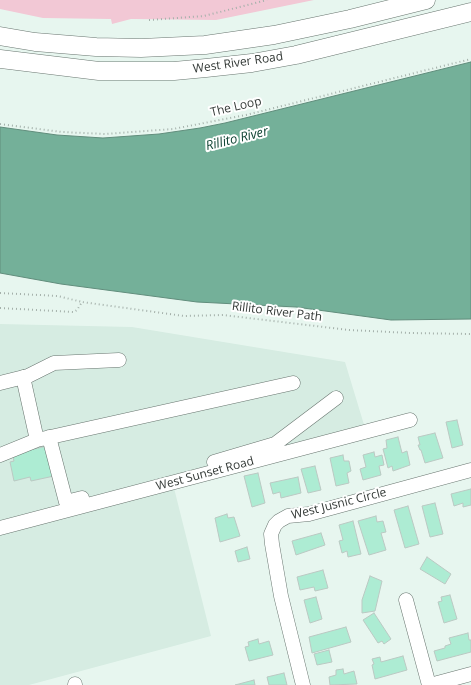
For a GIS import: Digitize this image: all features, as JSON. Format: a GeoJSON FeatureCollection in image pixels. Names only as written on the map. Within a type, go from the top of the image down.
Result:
{"type":"FeatureCollection","features":[{"type":"Feature","properties":{"kind":"main road","name":"West River Road"},"geometry":{"type":"LineString","coordinates":[[0,36],[35,42],[96,47],[141,48],[205,45],[274,35],[350,19],[426,0]]}},
{"type":"Feature","properties":{"kind":"main road","name":"West River Road"},"geometry":{"type":"LineString","coordinates":[[0,59],[98,71],[174,70],[252,63],[296,55],[471,12]]}},
{"type":"Feature","properties":{"kind":"main road"},"geometry":{"type":"LineString","coordinates":[[173,46],[174,70]]}},
{"type":"Feature","properties":{"kind":"street"},"geometry":{"type":"LineString","coordinates":[[0,383],[23,377],[54,363],[119,360]]}},
{"type":"Feature","properties":{"kind":"street"},"geometry":{"type":"LineString","coordinates":[[23,377],[66,502],[214,462],[274,444],[336,398]]}},
{"type":"Feature","properties":{"kind":"street"},"geometry":{"type":"LineString","coordinates":[[0,455],[43,438],[293,383]]}},
{"type":"Feature","properties":{"kind":"street","name":"West Sunset Road"},"geometry":{"type":"LineString","coordinates":[[0,528],[410,420]]}},
{"type":"Feature","properties":{"kind":"street","name":"West Jusnic Circle"},"geometry":{"type":"LineString","coordinates":[[302,685],[281,596],[271,534],[272,523],[288,516],[309,514],[471,470]]}},
{"type":"Feature","properties":{"kind":"street"},"geometry":{"type":"LineString","coordinates":[[406,600],[429,685],[471,674]]}},
{"type":"Feature","properties":{"kind":"path"},"geometry":{"type":"LineString","coordinates":[[150,20],[204,16],[267,0]]}},
{"type":"Feature","properties":{"kind":"path","name":"The Loop"},"geometry":{"type":"LineString","coordinates":[[0,124],[62,132],[105,134],[173,129],[200,125],[471,59]]}},
{"type":"Feature","properties":{"kind":"path","name":"Rillito River Path"},"geometry":{"type":"LineString","coordinates":[[0,293],[58,296],[82,302],[184,316],[223,315],[349,330],[410,334],[471,334]]}},
{"type":"Feature","properties":{"kind":"path"},"geometry":{"type":"LineString","coordinates":[[0,308],[74,312],[82,302]]}},
{"type":"Feature","properties":{"kind":"shaded area"},"geometry":{"type":"Polygon","coordinates":[[[0,0],[314,0],[216,20],[131,19],[112,24],[111,19],[43,18],[0,9],[0,0]]]}},
{"type":"Feature","properties":{"kind":"shaded area"},"geometry":{"type":"Polygon","coordinates":[[[0,324],[132,327],[345,362],[365,428],[172,480],[211,636],[29,685],[0,685],[0,324]]]}},
{"type":"Feature","properties":{"kind":"water","name":"Rillito River"},"geometry":{"type":"Polygon","coordinates":[[[471,62],[471,319],[391,320],[296,307],[197,302],[61,284],[0,273],[0,127],[57,135],[103,138],[159,134],[225,123],[471,62]]]}},
{"type":"Feature","properties":{"kind":"building"},"geometry":{"type":"Polygon","coordinates":[[[457,420],[463,445],[452,448],[446,422],[457,420]]]}},
{"type":"Feature","properties":{"kind":"building"},"geometry":{"type":"Polygon","coordinates":[[[435,433],[443,458],[425,463],[418,445],[420,445],[418,437],[435,433]]]}},
{"type":"Feature","properties":{"kind":"building"},"geometry":{"type":"Polygon","coordinates":[[[398,437],[402,453],[407,451],[410,465],[393,471],[392,466],[388,468],[383,449],[387,448],[386,440],[398,437]]]}},
{"type":"Feature","properties":{"kind":"building"},"geometry":{"type":"Polygon","coordinates":[[[47,446],[54,476],[31,481],[30,477],[14,481],[10,462],[14,461],[12,454],[47,446]]]}},
{"type":"Feature","properties":{"kind":"building"},"geometry":{"type":"Polygon","coordinates":[[[374,452],[375,457],[382,455],[384,465],[379,466],[381,475],[363,480],[360,469],[366,467],[363,455],[374,452]]]}},
{"type":"Feature","properties":{"kind":"building"},"geometry":{"type":"Polygon","coordinates":[[[343,455],[344,461],[349,461],[351,471],[347,473],[349,483],[336,486],[330,458],[343,455]]]}},
{"type":"Feature","properties":{"kind":"building"},"geometry":{"type":"Polygon","coordinates":[[[315,466],[321,490],[308,493],[301,469],[315,466]]]}},
{"type":"Feature","properties":{"kind":"building"},"geometry":{"type":"Polygon","coordinates":[[[258,473],[265,503],[252,507],[244,476],[258,473]]]}},
{"type":"Feature","properties":{"kind":"building"},"geometry":{"type":"Polygon","coordinates":[[[298,477],[301,493],[281,498],[280,492],[273,494],[270,483],[298,477]]]}},
{"type":"Feature","properties":{"kind":"building"},"geometry":{"type":"Polygon","coordinates":[[[471,489],[471,505],[463,507],[463,503],[454,506],[451,494],[471,489]]]}},
{"type":"Feature","properties":{"kind":"building"},"geometry":{"type":"Polygon","coordinates":[[[435,503],[443,534],[430,537],[422,506],[435,503]]]}},
{"type":"Feature","properties":{"kind":"building"},"geometry":{"type":"Polygon","coordinates":[[[408,506],[419,544],[405,548],[394,510],[408,506]]]}},
{"type":"Feature","properties":{"kind":"building"},"geometry":{"type":"Polygon","coordinates":[[[227,514],[228,518],[234,517],[240,536],[220,542],[215,518],[227,514]]]}},
{"type":"Feature","properties":{"kind":"building"},"geometry":{"type":"Polygon","coordinates":[[[376,516],[377,522],[383,521],[386,532],[381,533],[386,550],[369,555],[358,521],[376,516]]]}},
{"type":"Feature","properties":{"kind":"building"},"geometry":{"type":"Polygon","coordinates":[[[353,521],[361,554],[348,557],[347,551],[342,553],[339,541],[343,540],[339,525],[353,521]]]}},
{"type":"Feature","properties":{"kind":"building"},"geometry":{"type":"Polygon","coordinates":[[[321,533],[325,545],[296,555],[292,541],[321,533]]]}},
{"type":"Feature","properties":{"kind":"building"},"geometry":{"type":"Polygon","coordinates":[[[247,547],[250,559],[238,562],[235,551],[247,547]]]}},
{"type":"Feature","properties":{"kind":"building"},"geometry":{"type":"Polygon","coordinates":[[[427,557],[451,574],[445,584],[420,569],[427,557]]]}},
{"type":"Feature","properties":{"kind":"building"},"geometry":{"type":"Polygon","coordinates":[[[323,570],[328,588],[315,591],[314,587],[300,590],[297,577],[323,570]]]}},
{"type":"Feature","properties":{"kind":"building"},"geometry":{"type":"Polygon","coordinates":[[[370,576],[382,581],[375,611],[362,613],[362,600],[370,576]]]}},
{"type":"Feature","properties":{"kind":"building"},"geometry":{"type":"Polygon","coordinates":[[[450,595],[457,619],[444,623],[438,602],[442,601],[441,597],[450,595]]]}},
{"type":"Feature","properties":{"kind":"building"},"geometry":{"type":"Polygon","coordinates":[[[316,597],[322,619],[310,623],[304,600],[316,597]]]}},
{"type":"Feature","properties":{"kind":"building"},"geometry":{"type":"Polygon","coordinates":[[[374,613],[391,639],[384,644],[382,641],[378,643],[363,620],[374,613]]]}},
{"type":"Feature","properties":{"kind":"building"},"geometry":{"type":"Polygon","coordinates":[[[346,627],[351,642],[312,653],[309,637],[346,627]]]}},
{"type":"Feature","properties":{"kind":"building"},"geometry":{"type":"Polygon","coordinates":[[[468,633],[469,640],[471,640],[471,652],[437,661],[434,651],[445,648],[445,646],[451,644],[449,638],[468,633]]]}},
{"type":"Feature","properties":{"kind":"building"},"geometry":{"type":"Polygon","coordinates":[[[258,639],[259,644],[269,641],[273,655],[249,661],[245,647],[249,646],[248,642],[258,639]]]}},
{"type":"Feature","properties":{"kind":"building"},"geometry":{"type":"Polygon","coordinates":[[[329,650],[332,662],[317,665],[314,654],[329,650]]]}},
{"type":"Feature","properties":{"kind":"building"},"geometry":{"type":"Polygon","coordinates":[[[403,656],[407,670],[375,679],[372,665],[374,664],[372,659],[380,657],[381,662],[403,656]]]}},
{"type":"Feature","properties":{"kind":"building"},"geometry":{"type":"Polygon","coordinates":[[[343,669],[344,674],[354,671],[357,684],[330,685],[329,677],[336,675],[336,670],[343,669]]]}},
{"type":"Feature","properties":{"kind":"building"},"geometry":{"type":"Polygon","coordinates":[[[284,673],[287,685],[269,685],[267,677],[284,673]]]}},
{"type":"Feature","properties":{"kind":"building"},"geometry":{"type":"Polygon","coordinates":[[[254,680],[255,685],[235,685],[254,680]]]}}]}
